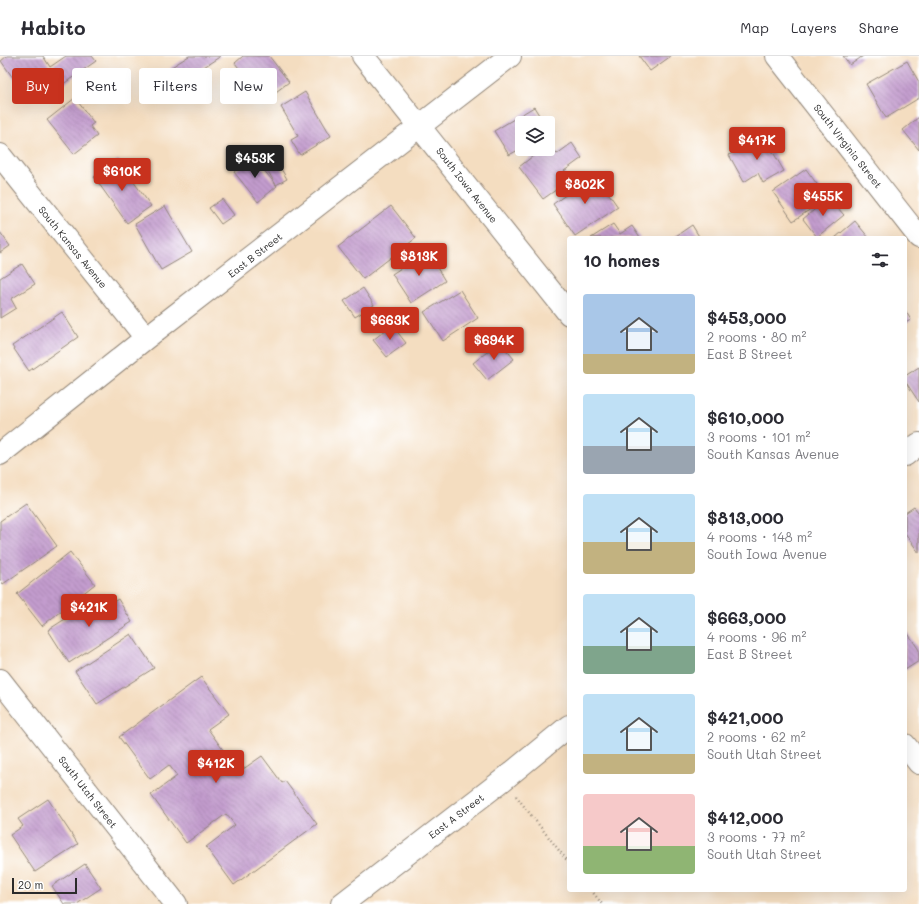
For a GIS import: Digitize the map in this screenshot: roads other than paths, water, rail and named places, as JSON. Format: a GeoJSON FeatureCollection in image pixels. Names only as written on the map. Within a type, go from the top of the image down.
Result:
{"type":"FeatureCollection","features":[{"type":"Feature","properties":{"kind":"street","name":"South Iowa Avenue"},"geometry":{"type":"LineString","coordinates":[[363,56],[567,311]]}},
{"type":"Feature","properties":{"kind":"street","name":"East B Street"},"geometry":{"type":"LineString","coordinates":[[0,454],[146,338],[421,127],[510,56]]}},
{"type":"Feature","properties":{"kind":"street","name":"South Virginia Street"},"geometry":{"type":"LineString","coordinates":[[777,56],[919,236]]}},
{"type":"Feature","properties":{"kind":"street","name":"South Kansas Avenue"},"geometry":{"type":"LineString","coordinates":[[0,155],[146,338]]}},
{"type":"Feature","properties":{"kind":"street"},"geometry":{"type":"LineString","coordinates":[[907,453],[919,444]]}},
{"type":"Feature","properties":{"kind":"street","name":"South Utah Street"},"geometry":{"type":"LineString","coordinates":[[0,680],[176,904]]}},
{"type":"Feature","properties":{"kind":"street","name":"East A Street"},"geometry":{"type":"LineString","coordinates":[[342,904],[503,780],[567,728]]}},
{"type":"Feature","properties":{"kind":"street"},"geometry":{"type":"LineString","coordinates":[[907,748],[919,763]]}}]}
